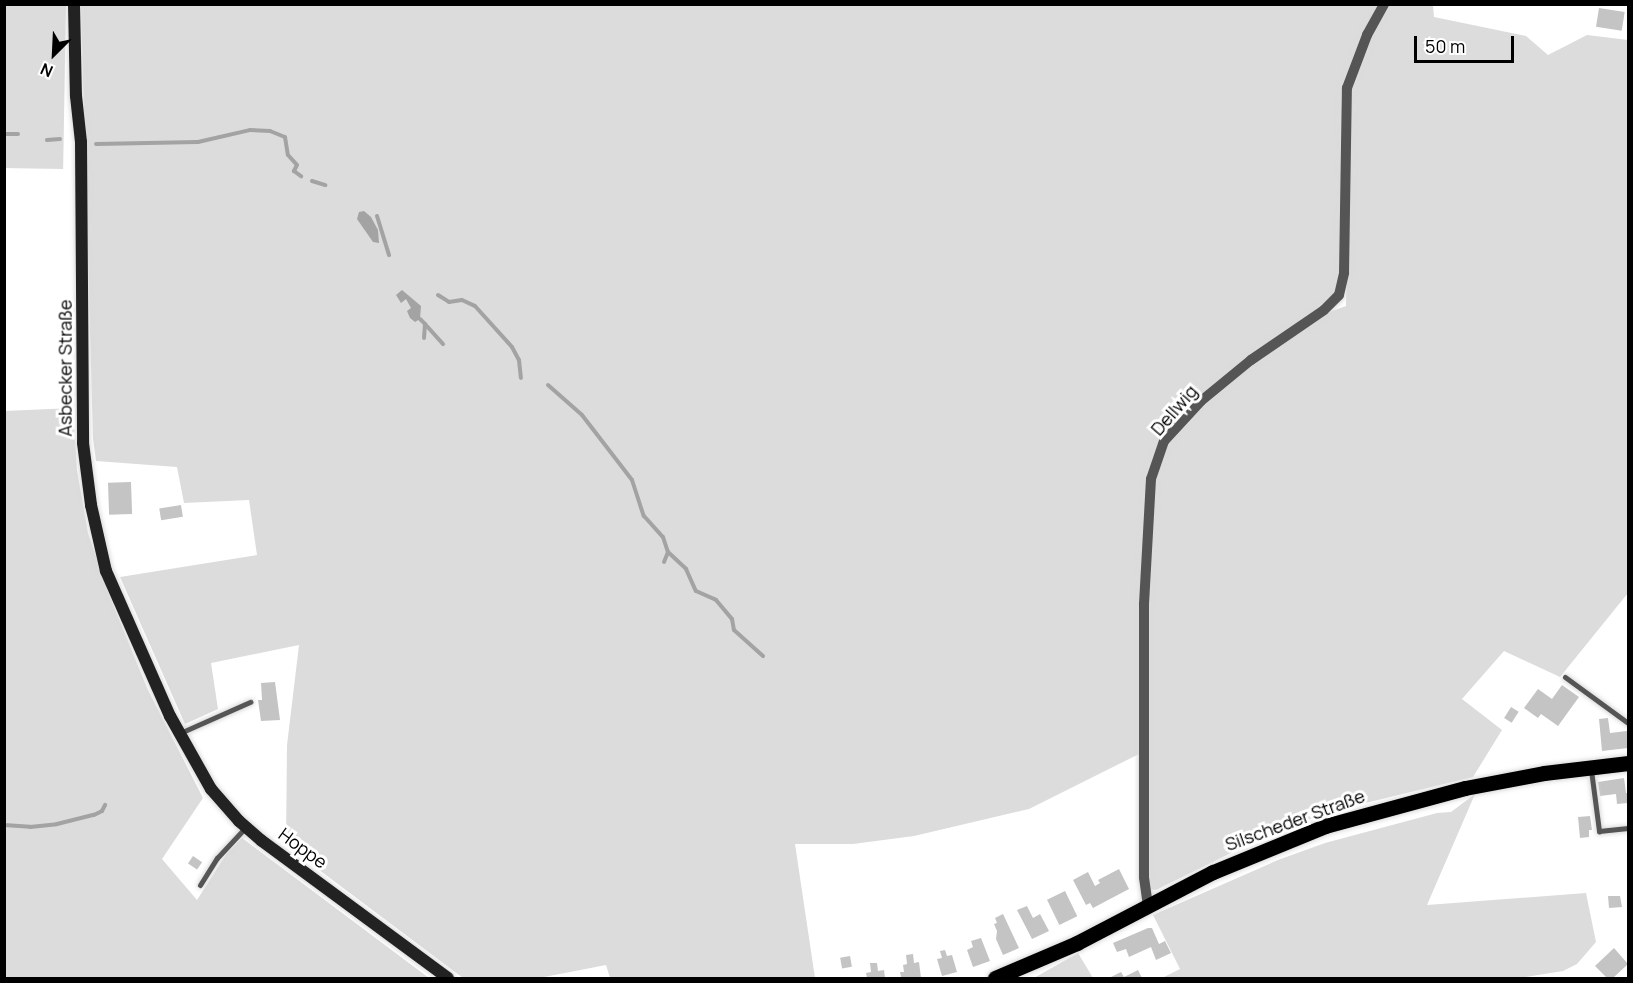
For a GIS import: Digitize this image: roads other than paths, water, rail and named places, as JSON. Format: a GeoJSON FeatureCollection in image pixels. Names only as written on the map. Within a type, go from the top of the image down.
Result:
{"type":"FeatureCollection","features":[{"type":"Feature","properties":{"kind":"main road","name":"Asbecker Straße"},"geometry":{"type":"LineString","coordinates":[[74,4],[76,96],[81,142],[83,443],[91,505],[106,571],[170,716]]}},
{"type":"Feature","properties":{"kind":"main road","name":"Hoppe"},"geometry":{"type":"LineString","coordinates":[[170,716],[211,789],[246,827],[448,978]]}},
{"type":"Feature","properties":{"kind":"main road","name":"Silscheder Straße"},"geometry":{"type":"LineString","coordinates":[[995,978],[1056,953],[1238,861],[1325,826],[1465,788],[1629,763]]}},
{"type":"Feature","properties":{"kind":"street","name":"Dellwig"},"geometry":{"type":"LineString","coordinates":[[1148,906],[1144,877],[1144,604],[1151,479],[1164,441],[1201,401],[1251,360],[1324,310],[1339,295],[1344,273],[1347,88],[1368,35],[1384,4]]}},
{"type":"Feature","properties":{"kind":"lane"},"geometry":{"type":"LineString","coordinates":[[1565,677],[1629,723]]}},
{"type":"Feature","properties":{"kind":"lane"},"geometry":{"type":"LineString","coordinates":[[179,733],[250,702]]}},
{"type":"Feature","properties":{"kind":"lane"},"geometry":{"type":"LineString","coordinates":[[1591,768],[1599,831],[1629,828]]}},
{"type":"Feature","properties":{"kind":"lane"},"geometry":{"type":"LineString","coordinates":[[200,885],[217,858],[246,827]]}},
{"type":"Feature","properties":{"kind":"waterway"},"geometry":{"type":"LineString","coordinates":[[96,144],[198,142],[250,130],[270,131],[285,137],[288,155],[297,165],[294,171],[301,176]]}},
{"type":"Feature","properties":{"kind":"waterway"},"geometry":{"type":"LineString","coordinates":[[4,134],[18,134]]}},
{"type":"Feature","properties":{"kind":"waterway"},"geometry":{"type":"LineString","coordinates":[[47,140],[60,139]]}},
{"type":"Feature","properties":{"kind":"waterway"},"geometry":{"type":"LineString","coordinates":[[312,181],[325,185]]}},
{"type":"Feature","properties":{"kind":"waterway"},"geometry":{"type":"LineString","coordinates":[[377,216],[389,255]]}},
{"type":"Feature","properties":{"kind":"waterway"},"geometry":{"type":"LineString","coordinates":[[438,295],[449,302],[462,300],[475,306],[512,347],[519,360],[521,378]]}},
{"type":"Feature","properties":{"kind":"waterway"},"geometry":{"type":"LineString","coordinates":[[420,319],[425,324],[424,338]]}},
{"type":"Feature","properties":{"kind":"waterway"},"geometry":{"type":"LineString","coordinates":[[425,324],[443,344]]}},
{"type":"Feature","properties":{"kind":"waterway"},"geometry":{"type":"LineString","coordinates":[[548,385],[582,415],[632,480],[644,516],[663,537],[668,552],[686,569],[696,591],[716,600],[732,619],[734,630],[763,656]]}},
{"type":"Feature","properties":{"kind":"waterway"},"geometry":{"type":"LineString","coordinates":[[664,562],[668,552]]}},
{"type":"Feature","properties":{"kind":"waterway"},"geometry":{"type":"LineString","coordinates":[[4,825],[30,827],[57,824],[94,815],[102,811],[105,805]]}}]}
